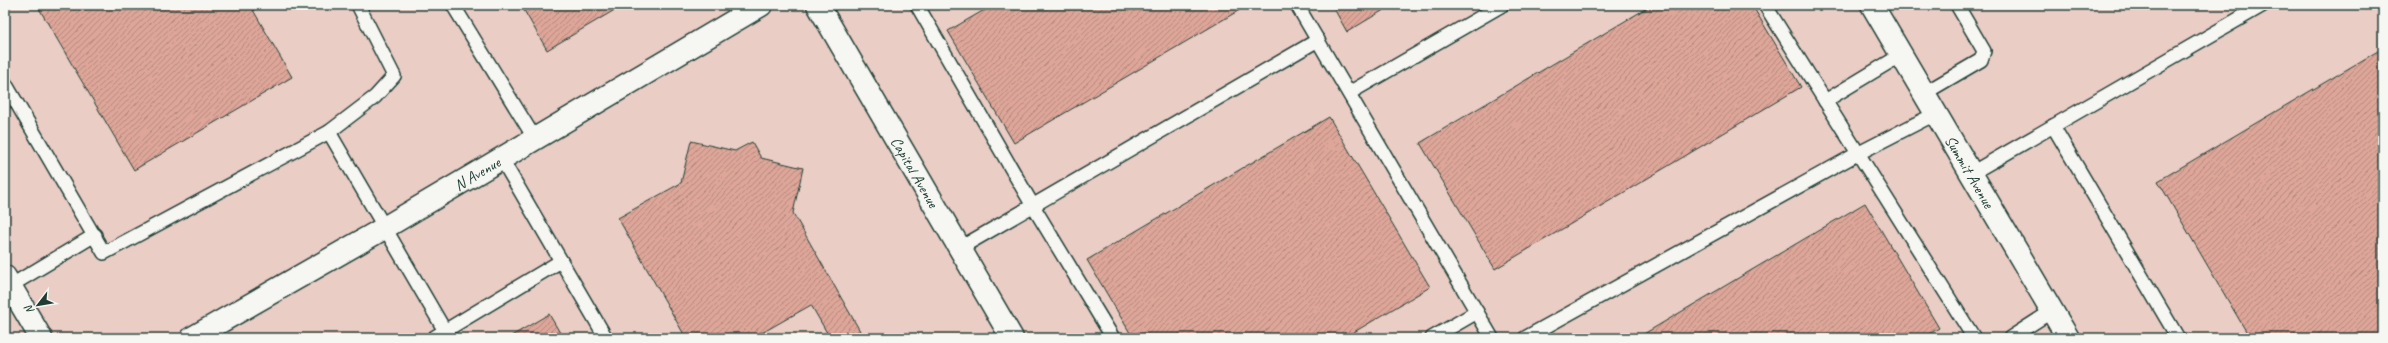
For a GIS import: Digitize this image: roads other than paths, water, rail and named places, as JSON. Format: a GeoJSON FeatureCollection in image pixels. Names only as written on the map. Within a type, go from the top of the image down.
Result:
{"type":"FeatureCollection","features":[{"type":"Feature","properties":{"kind":"street","name":"N Avenue"},"geometry":{"type":"LineString","coordinates":[[192,338],[384,228],[761,5]]}},
{"type":"Feature","properties":{"kind":"street","name":"Capital Avenue"},"geometry":{"type":"LineString","coordinates":[[818,5],[1012,338]]}},
{"type":"Feature","properties":{"kind":"street","name":"Summit Avenue"},"geometry":{"type":"LineString","coordinates":[[1872,5],[1970,174],[2068,338]]}},
{"type":"Feature","properties":{"kind":"street"},"geometry":{"type":"LineString","coordinates":[[7,284],[41,338]]}},
{"type":"Feature","properties":{"kind":"lane"},"geometry":{"type":"LineString","coordinates":[[5,83],[95,235],[104,253],[329,132],[375,97],[394,76],[358,5]]}},
{"type":"Feature","properties":{"kind":"lane"},"geometry":{"type":"LineString","coordinates":[[453,5],[535,139]]}},
{"type":"Feature","properties":{"kind":"lane"},"geometry":{"type":"LineString","coordinates":[[917,5],[1033,206],[1113,338]]}},
{"type":"Feature","properties":{"kind":"lane"},"geometry":{"type":"LineString","coordinates":[[1297,5],[1492,338]]}},
{"type":"Feature","properties":{"kind":"lane"},"geometry":{"type":"LineString","coordinates":[[1348,93],[1502,5]]}},
{"type":"Feature","properties":{"kind":"lane"},"geometry":{"type":"LineString","coordinates":[[1765,5],[1857,154],[1974,338]]}},
{"type":"Feature","properties":{"kind":"lane"},"geometry":{"type":"LineString","coordinates":[[1923,94],[1981,60],[1984,51],[1958,5]]}},
{"type":"Feature","properties":{"kind":"lane"},"geometry":{"type":"LineString","coordinates":[[1970,174],[2263,5]]}},
{"type":"Feature","properties":{"kind":"lane"},"geometry":{"type":"LineString","coordinates":[[960,248],[1318,40]]}},
{"type":"Feature","properties":{"kind":"lane"},"geometry":{"type":"LineString","coordinates":[[1825,101],[1901,55]]}},
{"type":"Feature","properties":{"kind":"lane"},"geometry":{"type":"LineString","coordinates":[[1525,338],[1857,154],[1935,114]]}},
{"type":"Feature","properties":{"kind":"lane"},"geometry":{"type":"LineString","coordinates":[[2053,126],[2178,338]]}},
{"type":"Feature","properties":{"kind":"lane"},"geometry":{"type":"LineString","coordinates":[[329,132],[445,331]]}},
{"type":"Feature","properties":{"kind":"lane"},"geometry":{"type":"LineString","coordinates":[[501,158],[606,338]]}},
{"type":"Feature","properties":{"kind":"lane"},"geometry":{"type":"LineString","coordinates":[[7,284],[95,235]]}},
{"type":"Feature","properties":{"kind":"lane"},"geometry":{"type":"LineString","coordinates":[[433,338],[561,261]]}},
{"type":"Feature","properties":{"kind":"lane"},"geometry":{"type":"LineString","coordinates":[[2010,338],[2052,311]]}},
{"type":"Feature","properties":{"kind":"lane"},"geometry":{"type":"LineString","coordinates":[[1432,338],[1477,312]]}}]}
